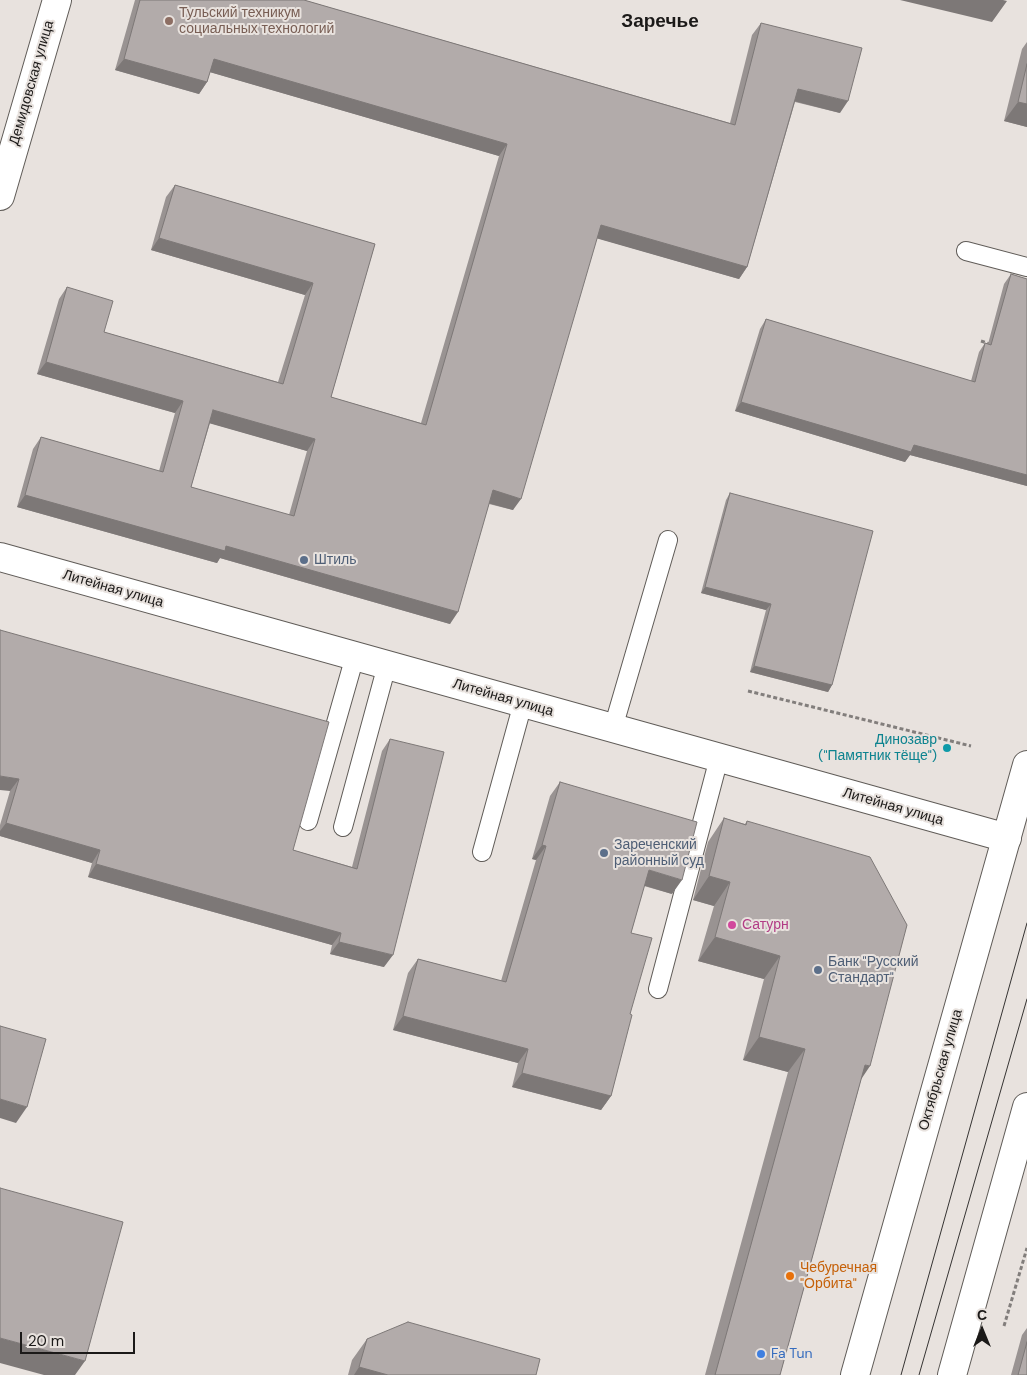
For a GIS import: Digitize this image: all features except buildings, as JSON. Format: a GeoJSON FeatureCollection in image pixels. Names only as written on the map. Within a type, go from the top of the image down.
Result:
{"type":"FeatureCollection","features":[{"type":"Feature","properties":{"kind":"street","name":"Демидовская улица"},"geometry":{"type":"LineString","coordinates":[[0,196],[57,0]]}},
{"type":"Feature","properties":{"kind":"street","name":"Литейная улица"},"geometry":{"type":"LineString","coordinates":[[0,557],[1017,841]]}},
{"type":"Feature","properties":{"kind":"street","name":"Октябрьская улица"},"geometry":{"type":"LineString","coordinates":[[855,1375],[1017,841],[1027,765]]}},
{"type":"Feature","properties":{"kind":"street"},"geometry":{"type":"LineString","coordinates":[[952,1375],[1027,1107]]}},
{"type":"Feature","properties":{"kind":"lane"},"geometry":{"type":"LineString","coordinates":[[966,251],[1027,267]]}},
{"type":"Feature","properties":{"kind":"lane"},"geometry":{"type":"LineString","coordinates":[[613,728],[668,540]]}},
{"type":"Feature","properties":{"kind":"lane"},"geometry":{"type":"LineString","coordinates":[[308,821],[355,656]]}},
{"type":"Feature","properties":{"kind":"lane"},"geometry":{"type":"LineString","coordinates":[[343,826],[387,665]]}},
{"type":"Feature","properties":{"kind":"lane"},"geometry":{"type":"LineString","coordinates":[[482,852],[523,703]]}},
{"type":"Feature","properties":{"kind":"lane"},"geometry":{"type":"LineString","coordinates":[[658,989],[719,758]]}},
{"type":"Feature","properties":{"kind":"path"},"geometry":{"type":"LineString","coordinates":[[981,342],[999,347]]}},
{"type":"Feature","properties":{"kind":"path"},"geometry":{"type":"LineString","coordinates":[[748,691],[971,746]]}},
{"type":"Feature","properties":{"kind":"path"},"geometry":{"type":"LineString","coordinates":[[1003,1330],[1027,1248]]}},
{"type":"Feature","properties":{"kind":"tram line"},"geometry":{"type":"LineString","coordinates":[[901,1375],[1027,923]]}},
{"type":"Feature","properties":{"kind":"tram line"},"geometry":{"type":"LineString","coordinates":[[919,1375],[1027,999]]}},
{"type":"Feature","properties":{"kind":"place","name":"Тульский техникум социальных технологий"},"geometry":{"type":"Point","coordinates":[169,21]}},
{"type":"Feature","properties":{"kind":"place","name":"Штиль"},"geometry":{"type":"Point","coordinates":[304,560]}},
{"type":"Feature","properties":{"kind":"place","name":"Динозавр (\"Памятник тёще\")"},"geometry":{"type":"Point","coordinates":[947,748]}},
{"type":"Feature","properties":{"kind":"place","name":"Зареченский районный суд"},"geometry":{"type":"Point","coordinates":[604,853]}},
{"type":"Feature","properties":{"kind":"place","name":"Сатурн"},"geometry":{"type":"Point","coordinates":[732,925]}},
{"type":"Feature","properties":{"kind":"place","name":"Банк \"Русский Стандарт\""},"geometry":{"type":"Point","coordinates":[818,970]}},
{"type":"Feature","properties":{"kind":"place","name":"Чебуречная \"Орбита\""},"geometry":{"type":"Point","coordinates":[790,1276]}},
{"type":"Feature","properties":{"kind":"place","name":"Fa Tun"},"geometry":{"type":"Point","coordinates":[761,1354]}},
{"type":"Feature","properties":{"kind":"district","name":"Заречье"},"geometry":{"type":"Point","coordinates":[660,22]}}]}
